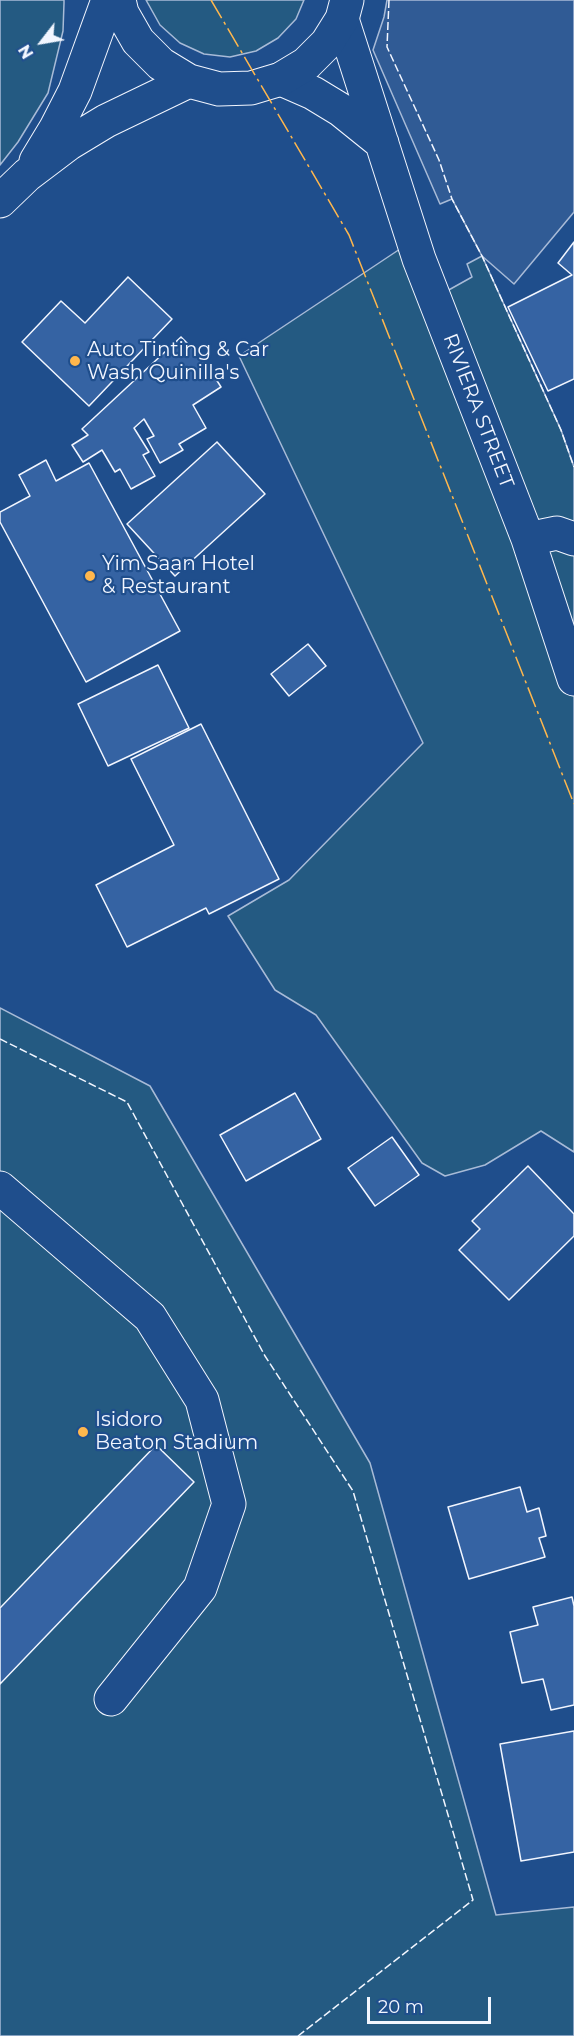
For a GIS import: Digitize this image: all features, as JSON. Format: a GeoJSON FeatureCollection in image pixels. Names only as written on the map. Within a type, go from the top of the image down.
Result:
{"type":"FeatureCollection","features":[{"type":"Feature","properties":{"kind":"street"},"geometry":{"type":"LineString","coordinates":[[27,175],[56,128],[75,91],[108,0]]}},
{"type":"Feature","properties":{"kind":"street"},"geometry":{"type":"LineString","coordinates":[[119,0],[122,13],[138,41],[161,64],[189,81],[219,89],[251,88],[281,79],[306,64],[327,43],[345,9]]}},
{"type":"Feature","properties":{"kind":"street","name":"RIVIERA STREET"},"geometry":{"type":"LineString","coordinates":[[345,9],[381,143],[419,259],[528,539],[574,679]]}},
{"type":"Feature","properties":{"kind":"street"},"geometry":{"type":"LineString","coordinates":[[281,79],[313,93],[341,110],[381,143]]}},
{"type":"Feature","properties":{"kind":"street"},"geometry":{"type":"LineString","coordinates":[[0,201],[27,175],[68,144],[106,121],[189,81]]}},
{"type":"Feature","properties":{"kind":"street"},"geometry":{"type":"LineString","coordinates":[[528,539],[557,533],[574,538]]}},
{"type":"Feature","properties":{"kind":"street"},"geometry":{"type":"LineString","coordinates":[[0,1188],[150,1317],[202,1400],[229,1504],[200,1588],[111,1699]]}},
{"type":"Feature","properties":{"kind":"shaded area"},"geometry":{"type":"Polygon","coordinates":[[[0,0],[64,0],[64,3],[63,31],[48,93],[18,142],[0,165],[0,0]]]}},
{"type":"Feature","properties":{"kind":"shaded area"},"geometry":{"type":"Polygon","coordinates":[[[146,0],[304,0],[296,19],[278,38],[256,51],[230,57],[204,54],[180,43],[160,25],[146,0]]]}},
{"type":"Feature","properties":{"kind":"shaded area"},"geometry":{"type":"Polygon","coordinates":[[[387,0],[574,0],[574,212],[514,284],[482,256],[452,199],[440,204],[373,50],[387,0]]]}},
{"type":"Feature","properties":{"kind":"shaded area"},"geometry":{"type":"Polygon","coordinates":[[[403,247],[429,301],[472,277],[467,264],[482,256],[561,430],[574,467],[574,1152],[541,1131],[485,1165],[445,1176],[422,1163],[316,1015],[275,990],[228,916],[289,880],[423,743],[239,356],[403,247]]]}},
{"type":"Feature","properties":{"kind":"shaded area"},"geometry":{"type":"Polygon","coordinates":[[[0,1008],[150,1086],[370,1463],[496,1915],[574,1907],[574,2036],[0,2036],[0,1008]]]}},
{"type":"Feature","properties":{"kind":"building"},"geometry":{"type":"Polygon","coordinates":[[[574,242],[574,379],[548,391],[508,307],[572,275],[558,263],[574,242]]]}},
{"type":"Feature","properties":{"kind":"building"},"geometry":{"type":"Polygon","coordinates":[[[128,277],[172,319],[89,406],[22,342],[61,301],[85,323],[128,277]]]}},
{"type":"Feature","properties":{"kind":"building"},"geometry":{"type":"Polygon","coordinates":[[[181,337],[204,360],[221,387],[193,405],[206,428],[179,444],[183,450],[160,463],[147,439],[154,436],[144,419],[134,428],[149,452],[143,455],[155,476],[131,489],[120,469],[115,472],[102,450],[83,462],[72,445],[88,435],[82,429],[181,337]]]}},
{"type":"Feature","properties":{"kind":"building"},"geometry":{"type":"Polygon","coordinates":[[[217,442],[265,494],[175,576],[127,524],[217,442]]]}},
{"type":"Feature","properties":{"kind":"building","name":"Yim Saan Hotel & Restaurant"},"geometry":{"type":"Polygon","coordinates":[[[46,460],[56,481],[89,463],[180,631],[86,682],[0,522],[0,512],[30,496],[19,475],[46,460]]]}},
{"type":"Feature","properties":{"kind":"building"},"geometry":{"type":"Polygon","coordinates":[[[308,644],[326,666],[289,696],[271,674],[308,644]]]}},
{"type":"Feature","properties":{"kind":"building"},"geometry":{"type":"Polygon","coordinates":[[[158,665],[189,728],[108,766],[78,704],[158,665]]]}},
{"type":"Feature","properties":{"kind":"building"},"geometry":{"type":"Polygon","coordinates":[[[201,724],[279,879],[209,914],[206,908],[127,947],[96,885],[174,845],[131,759],[201,724]]]}},
{"type":"Feature","properties":{"kind":"building"},"geometry":{"type":"Polygon","coordinates":[[[295,1093],[321,1139],[246,1181],[220,1135],[295,1093]]]}},
{"type":"Feature","properties":{"kind":"building"},"geometry":{"type":"Polygon","coordinates":[[[392,1137],[419,1175],[375,1206],[348,1168],[392,1137]]]}},
{"type":"Feature","properties":{"kind":"building"},"geometry":{"type":"Polygon","coordinates":[[[528,1166],[574,1214],[574,1236],[509,1300],[459,1250],[480,1229],[472,1221],[528,1166]]]}},
{"type":"Feature","properties":{"kind":"building"},"geometry":{"type":"Polygon","coordinates":[[[156,1445],[194,1482],[0,1684],[0,1608],[156,1445]]]}},
{"type":"Feature","properties":{"kind":"building"},"geometry":{"type":"Polygon","coordinates":[[[520,1487],[527,1512],[539,1508],[546,1536],[539,1538],[545,1557],[469,1579],[448,1507],[520,1487]]]}},
{"type":"Feature","properties":{"kind":"building"},"geometry":{"type":"Polygon","coordinates":[[[572,1597],[574,1606],[574,1705],[551,1710],[543,1679],[522,1683],[510,1632],[538,1625],[533,1607],[572,1597]]]}},
{"type":"Feature","properties":{"kind":"building"},"geometry":{"type":"Polygon","coordinates":[[[574,1731],[574,1852],[521,1861],[500,1744],[574,1731]]]}},
{"type":"Feature","properties":{"kind":"fence"},"geometry":{"type":"LineString","coordinates":[[389,0],[387,47],[439,160],[452,199],[482,256],[561,430],[574,467]]}},
{"type":"Feature","properties":{"kind":"fence"},"geometry":{"type":"LineString","coordinates":[[0,1039],[127,1102],[265,1356],[353,1491],[473,1900],[298,2036]]}},
{"type":"Feature","properties":{"kind":"power"},"geometry":{"type":"LineString","coordinates":[[211,0],[349,235],[574,804]]}},
{"type":"Feature","properties":{"kind":"place","name":"Auto Tinting & Car Wash Quinilla's"},"geometry":{"type":"Point","coordinates":[75,361]}},
{"type":"Feature","properties":{"kind":"place","name":"Yim Saan Hotel & Restaurant"},"geometry":{"type":"Point","coordinates":[90,576]}},
{"type":"Feature","properties":{"kind":"place","name":"Isidoro Beaton Stadium"},"geometry":{"type":"Point","coordinates":[83,1432]}}]}
